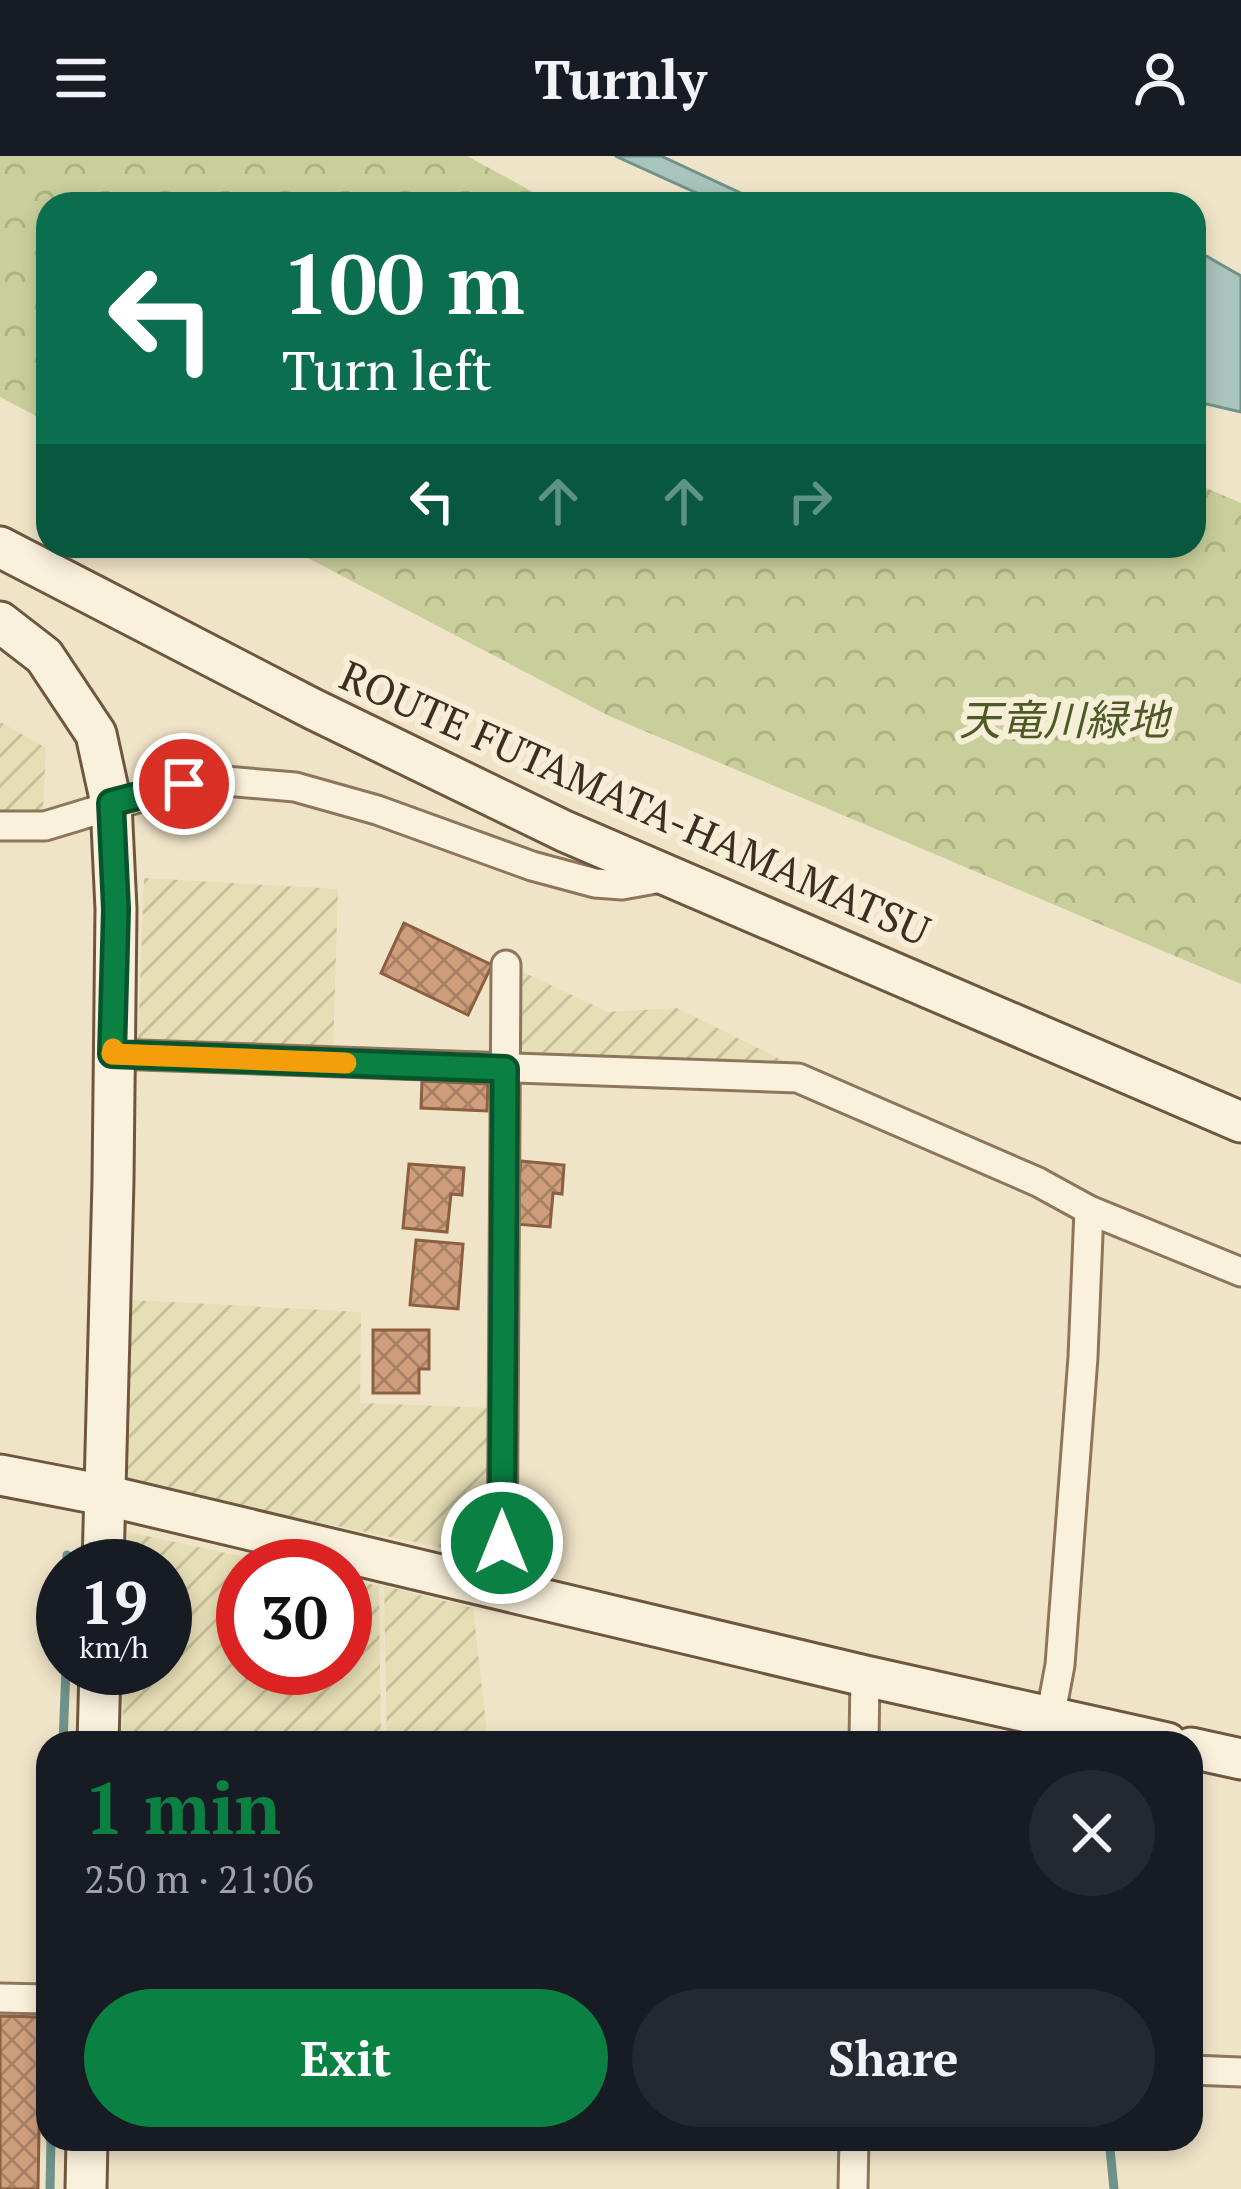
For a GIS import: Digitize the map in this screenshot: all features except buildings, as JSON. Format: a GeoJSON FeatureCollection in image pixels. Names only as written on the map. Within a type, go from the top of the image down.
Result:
{"type":"FeatureCollection","features":[{"type":"Feature","properties":{"kind":"street","name":"ROUTE FUTAMATA-HAMAMATSU"},"geometry":{"type":"LineString","coordinates":[[0,547],[313,710],[564,831],[1241,1122]]}},
{"type":"Feature","properties":{"kind":"street"},"geometry":{"type":"LineString","coordinates":[[0,622],[44,656],[96,734],[111,803],[116,909],[103,1539]]}},
{"type":"Feature","properties":{"kind":"street"},"geometry":{"type":"LineString","coordinates":[[0,826],[45,826],[184,784],[225,781],[295,787],[595,883],[622,885],[671,877]]}},
{"type":"Feature","properties":{"kind":"street"},"geometry":{"type":"LineString","coordinates":[[502,1591],[506,965]]}},
{"type":"Feature","properties":{"kind":"street"},"geometry":{"type":"LineString","coordinates":[[112,1054],[798,1078],[1038,1182],[1089,1210],[1241,1272]]}},
{"type":"Feature","properties":{"kind":"street"},"geometry":{"type":"LineString","coordinates":[[0,1475],[104,1495],[865,1676],[1052,1730],[1084,1358],[1089,1210]]}},
{"type":"Feature","properties":{"kind":"street"},"geometry":{"type":"LineString","coordinates":[[863,1731],[865,1676]]}},
{"type":"Feature","properties":{"kind":"street"},"geometry":{"type":"LineString","coordinates":[[98,1731],[99,1695]]}},
{"type":"Feature","properties":{"kind":"street"},"geometry":{"type":"LineString","coordinates":[[1203,1751],[1241,1760]]}},
{"type":"Feature","properties":{"kind":"street"},"geometry":{"type":"LineString","coordinates":[[0,1998],[36,1999]]}},
{"type":"Feature","properties":{"kind":"street"},"geometry":{"type":"LineString","coordinates":[[1203,2070],[1241,2072]]}},
{"type":"Feature","properties":{"kind":"street"},"geometry":{"type":"LineString","coordinates":[[86,2189],[87,2151]]}},
{"type":"Feature","properties":{"kind":"street"},"geometry":{"type":"LineString","coordinates":[[853,2189],[854,2151]]}},
{"type":"Feature","properties":{"kind":"shaded area"},"geometry":{"type":"Polygon","coordinates":[[[0,722],[46,748],[43,810],[32,815],[0,814],[0,722]]]}},
{"type":"Feature","properties":{"kind":"shaded area"},"geometry":{"type":"Polygon","coordinates":[[[144,878],[338,889],[333,1050],[138,1042],[144,878]]]}},
{"type":"Feature","properties":{"kind":"shaded area"},"geometry":{"type":"Polygon","coordinates":[[[512,967],[608,1012],[677,1008],[786,1062],[510,1054],[512,967]]]}},
{"type":"Feature","properties":{"kind":"shaded area"},"geometry":{"type":"Polygon","coordinates":[[[131,1300],[361,1312],[360,1403],[490,1408],[491,1548],[483,1556],[126,1483],[131,1300]]]}},
{"type":"Feature","properties":{"kind":"shaded area"},"geometry":{"type":"Polygon","coordinates":[[[128,1532],[161,1539],[128,1539],[128,1532]]]}},
{"type":"Feature","properties":{"kind":"shaded area"},"geometry":{"type":"Polygon","coordinates":[[[192,1546],[216,1551],[216,1695],[372,1695],[372,1585],[379,1586],[381,1731],[122,1731],[123,1695],[192,1695],[192,1546]]]}},
{"type":"Feature","properties":{"kind":"shaded area"},"geometry":{"type":"Polygon","coordinates":[[[384,1586],[473,1608],[487,1731],[387,1731],[384,1586]]]}},
{"type":"Feature","properties":{"kind":"green space"},"geometry":{"type":"Polygon","coordinates":[[[0,156],[467,156],[533,192],[36,192],[36,416],[0,397],[0,156]]]}},
{"type":"Feature","properties":{"kind":"green space","name":"天竜川緑地"},"geometry":{"type":"Polygon","coordinates":[[[1206,488],[1241,503],[1241,984],[607,715],[308,558],[1206,558],[1206,488]]]}},
{"type":"Feature","properties":{"kind":"water"},"geometry":{"type":"Polygon","coordinates":[[[615,156],[661,156],[738,192],[694,192],[615,156]]]}},
{"type":"Feature","properties":{"kind":"water"},"geometry":{"type":"Polygon","coordinates":[[[1206,256],[1241,276],[1241,412],[1206,404],[1206,256]]]}},
{"type":"Feature","properties":{"kind":"waterway"},"geometry":{"type":"LineString","coordinates":[[63,1731],[65,1695]]}},
{"type":"Feature","properties":{"kind":"waterway"},"geometry":{"type":"LineString","coordinates":[[50,2189],[51,2151]]}},
{"type":"Feature","properties":{"kind":"waterway"},"geometry":{"type":"LineString","coordinates":[[1110,2151],[1114,2189]]}},
{"type":"Feature","properties":{"kind":"slow traffic"},"geometry":{"type":"LineString","coordinates":[[113,1049],[112,1054],[346,1063]]}},
{"type":"Feature","properties":{"kind":"route"},"geometry":{"type":"LineString","coordinates":[[184,784],[111,803],[116,909],[112,1054],[505,1069],[502,1543]]}}]}
